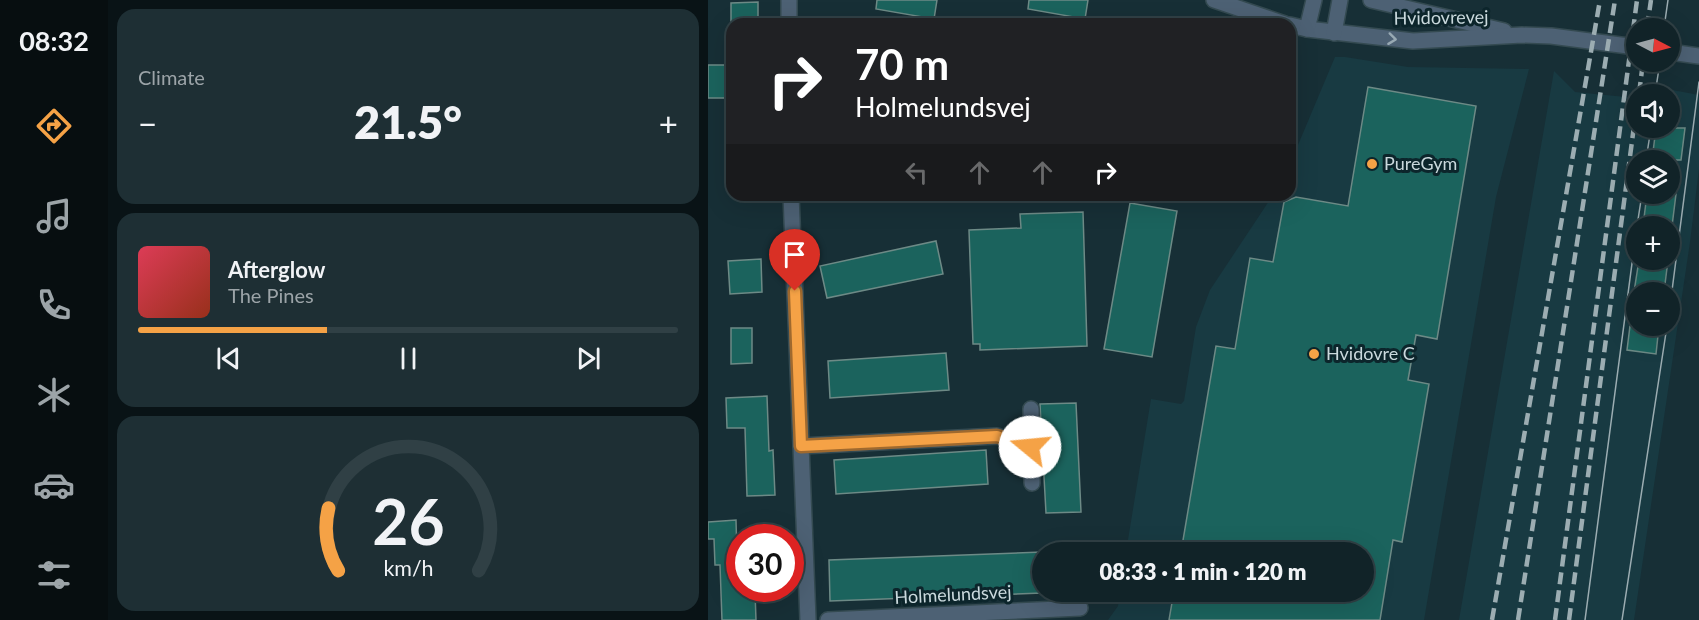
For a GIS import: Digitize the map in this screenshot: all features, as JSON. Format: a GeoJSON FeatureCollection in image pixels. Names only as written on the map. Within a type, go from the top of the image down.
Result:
{"type":"FeatureCollection","features":[{"type":"Feature","properties":{"kind":"street"},"geometry":{"type":"LineString","coordinates":[[789,0],[789,18]]}},
{"type":"Feature","properties":{"kind":"street"},"geometry":{"type":"LineString","coordinates":[[1214,0],[1267,18]]}},
{"type":"Feature","properties":{"kind":"street"},"geometry":{"type":"LineString","coordinates":[[1307,30],[1314,0]]}},
{"type":"Feature","properties":{"kind":"street"},"geometry":{"type":"LineString","coordinates":[[1334,33],[1340,0]]}},
{"type":"Feature","properties":{"kind":"street","name":"Hvidovrevej"},"geometry":{"type":"LineString","coordinates":[[1371,0],[1522,35]]}},
{"type":"Feature","properties":{"kind":"street","name":"Hvidovrevej"},"geometry":{"type":"LineString","coordinates":[[1296,27],[1307,30],[1413,41],[1522,35],[1551,36],[1626,46]]}},
{"type":"Feature","properties":{"kind":"street"},"geometry":{"type":"LineString","coordinates":[[1680,53],[1699,56]]}},
{"type":"Feature","properties":{"kind":"street"},"geometry":{"type":"LineString","coordinates":[[790,201],[808,620]]}},
{"type":"Feature","properties":{"kind":"street"},"geometry":{"type":"LineString","coordinates":[[1031,409],[1032,483]]}},
{"type":"Feature","properties":{"kind":"street"},"geometry":{"type":"LineString","coordinates":[[801,446],[997,436],[1030,447]]}},
{"type":"Feature","properties":{"kind":"street","name":"Holmelundsvej"},"geometry":{"type":"LineString","coordinates":[[828,620],[1080,608]]}},
{"type":"Feature","properties":{"kind":"shaded area","name":"Hvidovre C"},"geometry":{"type":"Polygon","coordinates":[[[1335,57],[1408,67],[1529,69],[1496,197],[1424,620],[1108,620],[1119,602],[1374,602],[1374,542],[1128,542],[1151,399],[1181,404],[1184,401],[1196,327],[1210,290],[1269,201],[1296,201],[1296,150],[1335,57]]]}},
{"type":"Feature","properties":{"kind":"shaded area"},"geometry":{"type":"Polygon","coordinates":[[[1554,71],[1575,92],[1626,97],[1626,138],[1680,138],[1680,91],[1699,95],[1699,169],[1680,310],[1680,282],[1626,282],[1626,336],[1676,336],[1634,620],[1459,620],[1554,71]]]}},
{"type":"Feature","properties":{"kind":"building"},"geometry":{"type":"Polygon","coordinates":[[[877,0],[937,0],[934,18],[876,9],[877,0]]]}},
{"type":"Feature","properties":{"kind":"building"},"geometry":{"type":"Polygon","coordinates":[[[1029,0],[1088,0],[1085,18],[1028,9],[1029,0]]]}},
{"type":"Feature","properties":{"kind":"building"},"geometry":{"type":"Polygon","coordinates":[[[758,2],[758,18],[731,18],[731,3],[758,2]]]}},
{"type":"Feature","properties":{"kind":"building"},"geometry":{"type":"Polygon","coordinates":[[[708,65],[726,65],[726,98],[708,98],[708,65]]]}},
{"type":"Feature","properties":{"kind":"building","name":"Hvidovre C"},"geometry":{"type":"Polygon","coordinates":[[[1368,87],[1476,106],[1437,339],[1416,335],[1408,380],[1429,384],[1402,542],[1393,540],[1380,620],[1169,620],[1172,602],[1374,602],[1374,542],[1183,542],[1216,346],[1235,349],[1250,258],[1273,262],[1284,202],[1296,201],[1296,197],[1348,206],[1368,87]]]}},
{"type":"Feature","properties":{"kind":"building"},"geometry":{"type":"Polygon","coordinates":[[[1680,128],[1685,128],[1681,160],[1680,150],[1653,150],[1655,138],[1680,138],[1680,128]]]}},
{"type":"Feature","properties":{"kind":"building"},"geometry":{"type":"Polygon","coordinates":[[[1130,203],[1177,211],[1152,357],[1104,349],[1130,203]]]}},
{"type":"Feature","properties":{"kind":"building"},"geometry":{"type":"Polygon","coordinates":[[[1646,204],[1675,204],[1673,216],[1644,216],[1646,204]]]}},
{"type":"Feature","properties":{"kind":"building"},"geometry":{"type":"Polygon","coordinates":[[[1083,212],[1087,346],[980,350],[980,344],[973,344],[969,230],[1021,228],[1020,214],[1083,212]]]}},
{"type":"Feature","properties":{"kind":"building"},"geometry":{"type":"Polygon","coordinates":[[[936,241],[943,274],[827,298],[820,266],[936,241]]]}},
{"type":"Feature","properties":{"kind":"building"},"geometry":{"type":"Polygon","coordinates":[[[761,259],[762,292],[730,294],[728,261],[761,259]]]}},
{"type":"Feature","properties":{"kind":"building"},"geometry":{"type":"Polygon","coordinates":[[[1637,270],[1667,270],[1665,282],[1636,282],[1637,270]]]}},
{"type":"Feature","properties":{"kind":"building"},"geometry":{"type":"Polygon","coordinates":[[[731,328],[752,328],[752,363],[731,364],[731,328]]]}},
{"type":"Feature","properties":{"kind":"building"},"geometry":{"type":"Polygon","coordinates":[[[1629,336],[1658,336],[1656,354],[1627,350],[1629,336]]]}},
{"type":"Feature","properties":{"kind":"building"},"geometry":{"type":"Polygon","coordinates":[[[946,353],[949,390],[830,398],[828,361],[946,353]]]}},
{"type":"Feature","properties":{"kind":"building"},"geometry":{"type":"Polygon","coordinates":[[[767,396],[769,451],[773,450],[775,495],[747,496],[745,428],[727,428],[726,398],[767,396]]]}},
{"type":"Feature","properties":{"kind":"building"},"geometry":{"type":"Polygon","coordinates":[[[1076,403],[1081,512],[1046,513],[1040,404],[1076,403]]]}},
{"type":"Feature","properties":{"kind":"building"},"geometry":{"type":"Polygon","coordinates":[[[986,450],[988,484],[836,494],[834,460],[986,450]]]}},
{"type":"Feature","properties":{"kind":"building"},"geometry":{"type":"Polygon","coordinates":[[[736,520],[736,524],[726,524],[726,602],[755,602],[756,620],[722,620],[720,565],[715,565],[714,539],[708,539],[708,522],[736,520]]]}},
{"type":"Feature","properties":{"kind":"building"},"geometry":{"type":"Polygon","coordinates":[[[1032,552],[1032,593],[830,601],[829,560],[1032,552]]]}},
{"type":"Feature","properties":{"kind":"tram line"},"geometry":{"type":"LineString","coordinates":[[1665,18],[1668,0]]}},
{"type":"Feature","properties":{"kind":"tram line"},"geometry":{"type":"LineString","coordinates":[[1657,84],[1658,72]]}},
{"type":"Feature","properties":{"kind":"tram line"},"geometry":{"type":"LineString","coordinates":[[1673,282],[1699,82]]}},
{"type":"Feature","properties":{"kind":"tram line"},"geometry":{"type":"LineString","coordinates":[[1648,150],[1649,138]]}},
{"type":"Feature","properties":{"kind":"tram line"},"geometry":{"type":"LineString","coordinates":[[1639,216],[1640,204]]}},
{"type":"Feature","properties":{"kind":"tram line"},"geometry":{"type":"LineString","coordinates":[[1585,620],[1631,270]]}},
{"type":"Feature","properties":{"kind":"tram line"},"geometry":{"type":"LineString","coordinates":[[1622,620],[1665,336]]}},
{"type":"Feature","properties":{"kind":"railway"},"geometry":{"type":"LineString","coordinates":[[1492,620],[1600,0]]}},
{"type":"Feature","properties":{"kind":"railway"},"geometry":{"type":"LineString","coordinates":[[1518,620],[1615,0]]}},
{"type":"Feature","properties":{"kind":"railway"},"geometry":{"type":"LineString","coordinates":[[1555,620],[1637,0]]}},
{"type":"Feature","properties":{"kind":"railway"},"geometry":{"type":"LineString","coordinates":[[1648,18],[1651,0]]}},
{"type":"Feature","properties":{"kind":"railway"},"geometry":{"type":"LineString","coordinates":[[1640,84],[1642,72]]}},
{"type":"Feature","properties":{"kind":"railway"},"geometry":{"type":"LineString","coordinates":[[1569,620],[1632,138]]}},
{"type":"Feature","properties":{"kind":"place","name":"PureGym"},"geometry":{"type":"Point","coordinates":[1372,164]}},
{"type":"Feature","properties":{"kind":"place","name":"Hvidovre C"},"geometry":{"type":"Point","coordinates":[1314,354]}},
{"type":"Feature","properties":{"kind":"route"},"geometry":{"type":"LineString","coordinates":[[795,291],[801,446],[997,436],[1030,447]]}}]}
